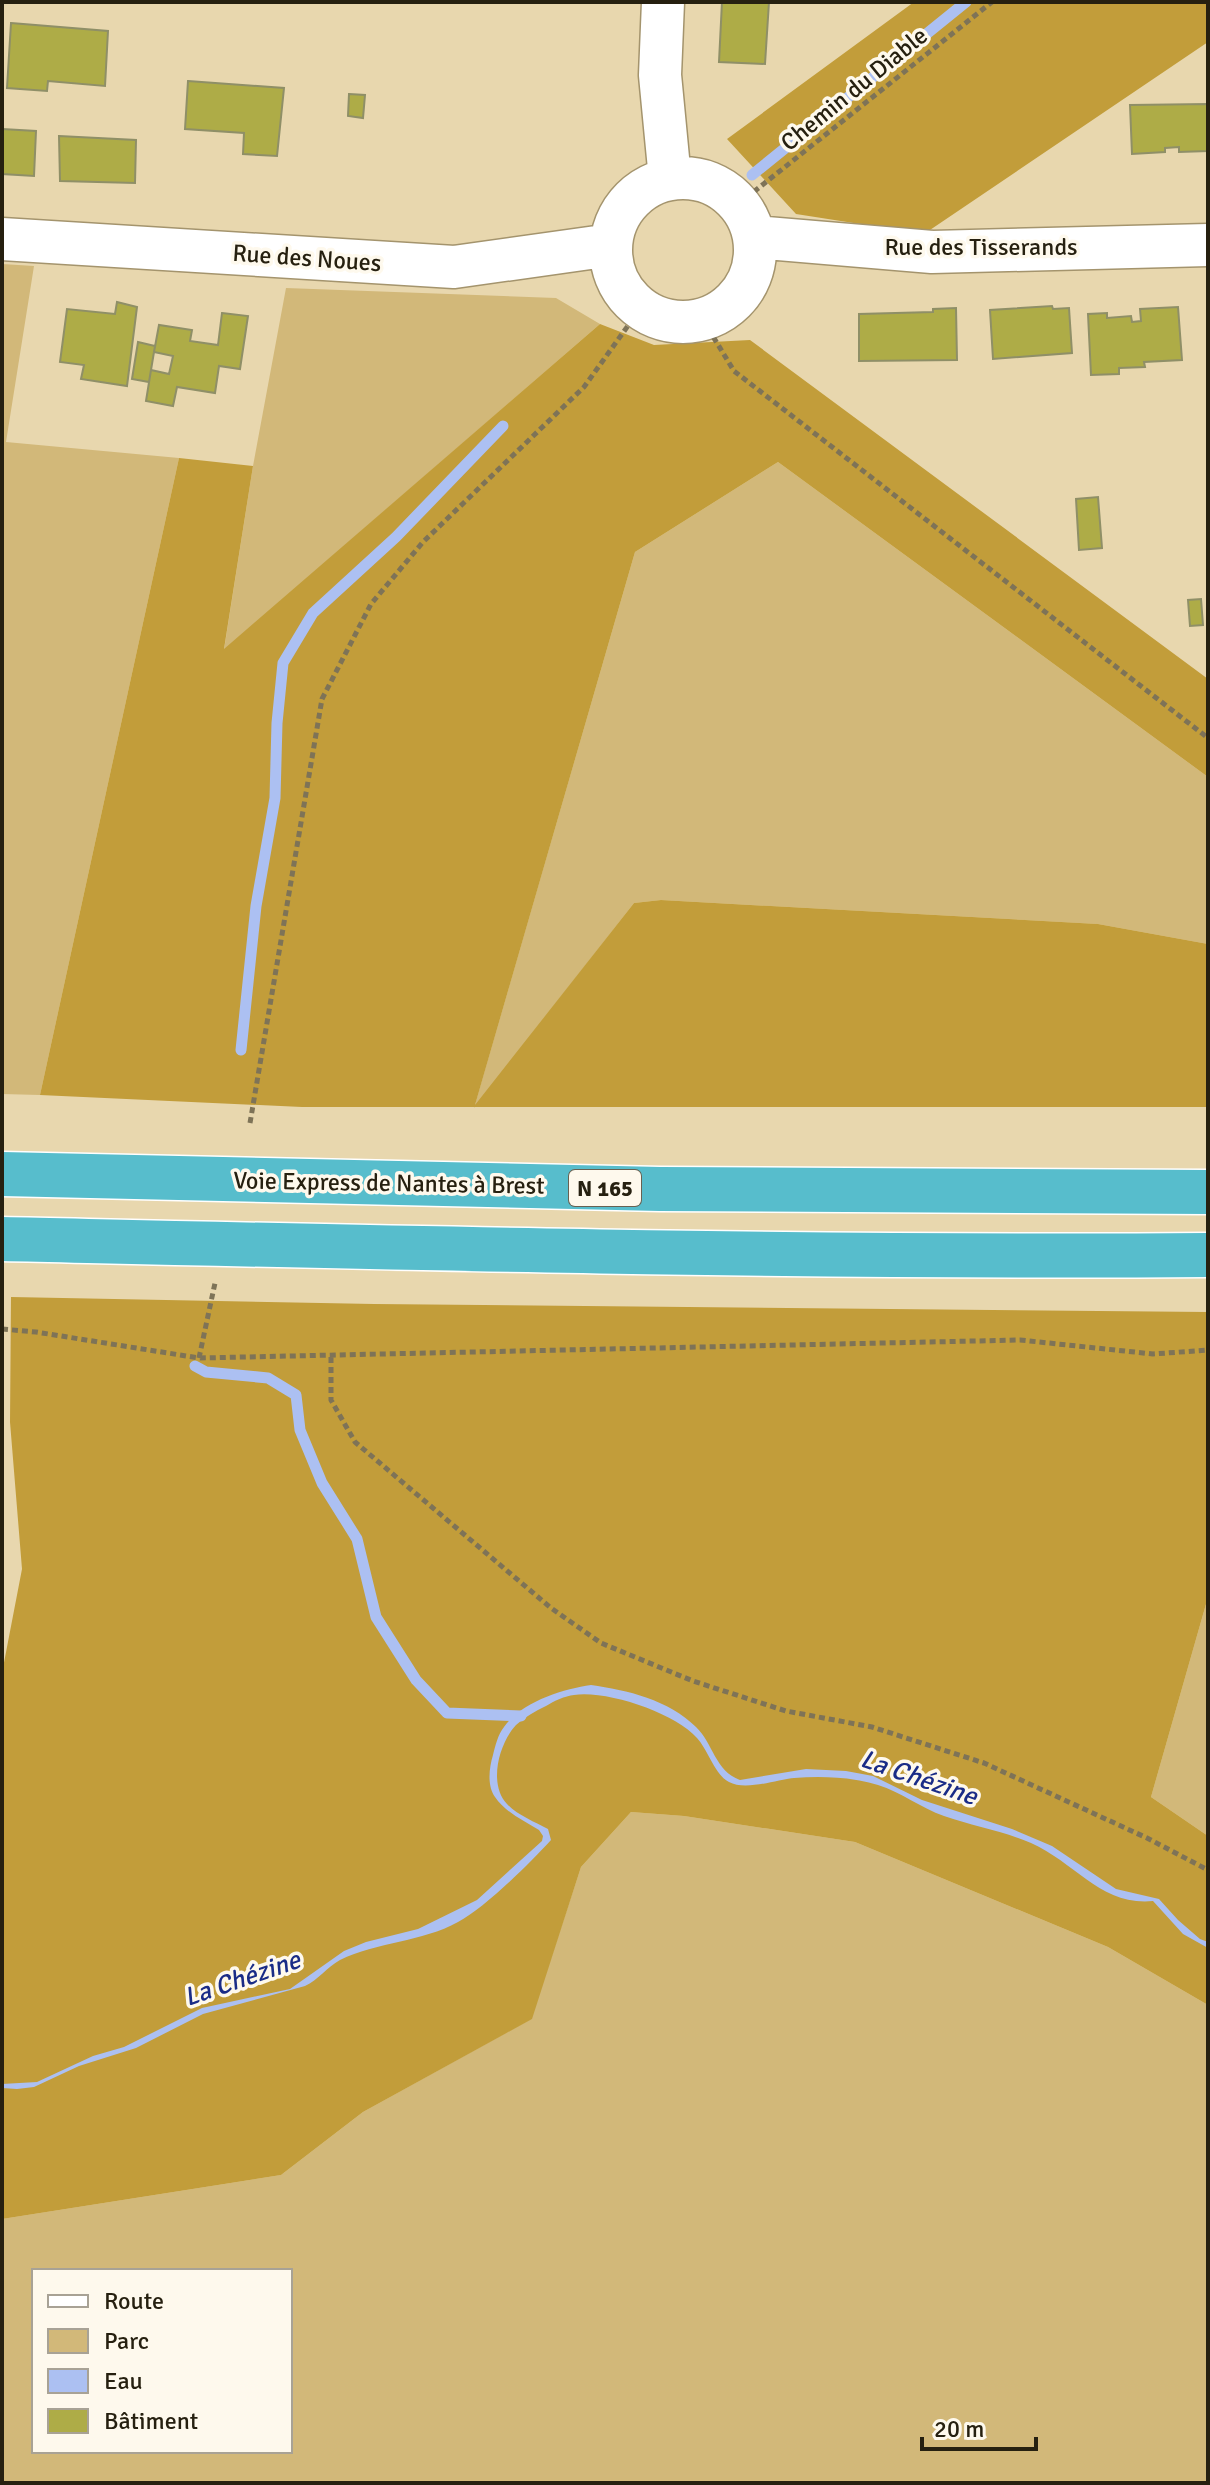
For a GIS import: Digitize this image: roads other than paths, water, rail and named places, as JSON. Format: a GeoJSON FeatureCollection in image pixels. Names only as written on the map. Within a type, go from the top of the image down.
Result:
{"type":"FeatureCollection","features":[{"type":"Feature","properties":{"kind":"highway","name":"Voie Express de Nantes à Brest"},"geometry":{"type":"LineString","coordinates":[[2,1174],[660,1189],[1208,1192]]}},
{"type":"Feature","properties":{"kind":"highway"},"geometry":{"type":"LineString","coordinates":[[2,1239],[617,1253],[1002,1257],[1208,1255]]}},
{"type":"Feature","properties":{"kind":"street"},"geometry":{"type":"LineString","coordinates":[[663,2],[660,75],[670,179]]}},
{"type":"Feature","properties":{"kind":"street"},"geometry":{"type":"LineString","coordinates":[[684,177],[711,182],[732,195],[747,220],[756,258],[745,288],[723,311],[703,320],[681,322],[660,319],[640,309],[623,291],[613,269],[611,245],[615,226],[623,209],[652,184],[684,177]]}},
{"type":"Feature","properties":{"kind":"street","name":"Rue des Tisserands"},"geometry":{"type":"LineString","coordinates":[[747,220],[932,252],[1208,245]]}},
{"type":"Feature","properties":{"kind":"street","name":"Rue des Noues"},"geometry":{"type":"LineString","coordinates":[[2,239],[454,267],[611,245]]}},
{"type":"Feature","properties":{"kind":"water"},"geometry":{"type":"Polygon","coordinates":[[[591,1685],[633,1693],[673,1710],[696,1727],[725,1770],[740,1780],[806,1769],[873,1776],[922,1800],[1012,1829],[1052,1846],[1116,1889],[1159,1899],[1178,1920],[1208,1942],[1208,1948],[1183,1934],[1153,1901],[1135,1901],[1103,1890],[1031,1843],[944,1816],[886,1788],[858,1780],[805,1777],[752,1785],[729,1782],[720,1774],[697,1738],[673,1720],[622,1700],[588,1694],[574,1695],[527,1717],[516,1725],[505,1742],[497,1775],[501,1796],[516,1812],[548,1829],[551,1840],[481,1907],[444,1929],[340,1960],[305,1986],[203,2014],[136,2048],[79,2066],[34,2087],[2,2088],[2,2084],[37,2082],[93,2056],[124,2047],[202,2008],[290,1989],[344,1951],[418,1929],[477,1900],[542,1841],[543,1836],[539,1830],[504,1807],[492,1793],[490,1771],[500,1733],[511,1718],[532,1704],[556,1693],[591,1685]]]}},
{"type":"Feature","properties":{"kind":"waterway"},"geometry":{"type":"LineString","coordinates":[[752,175],[966,2]]}},
{"type":"Feature","properties":{"kind":"waterway"},"geometry":{"type":"LineString","coordinates":[[241,1050],[256,906],[275,798],[277,723],[283,663],[313,613],[396,537],[503,426]]}},
{"type":"Feature","properties":{"kind":"waterway"},"geometry":{"type":"LineString","coordinates":[[195,1366],[206,1372],[268,1378],[296,1395],[300,1430],[322,1483],[357,1539],[376,1617],[416,1680],[447,1713],[521,1716]]}},
{"type":"Feature","properties":{"kind":"water label","name":"La Chézine"},"geometry":{"type":"Point","coordinates":[919,1777]}},
{"type":"Feature","properties":{"kind":"water label","name":"La Chézine"},"geometry":{"type":"Point","coordinates":[242,1978]}}]}
